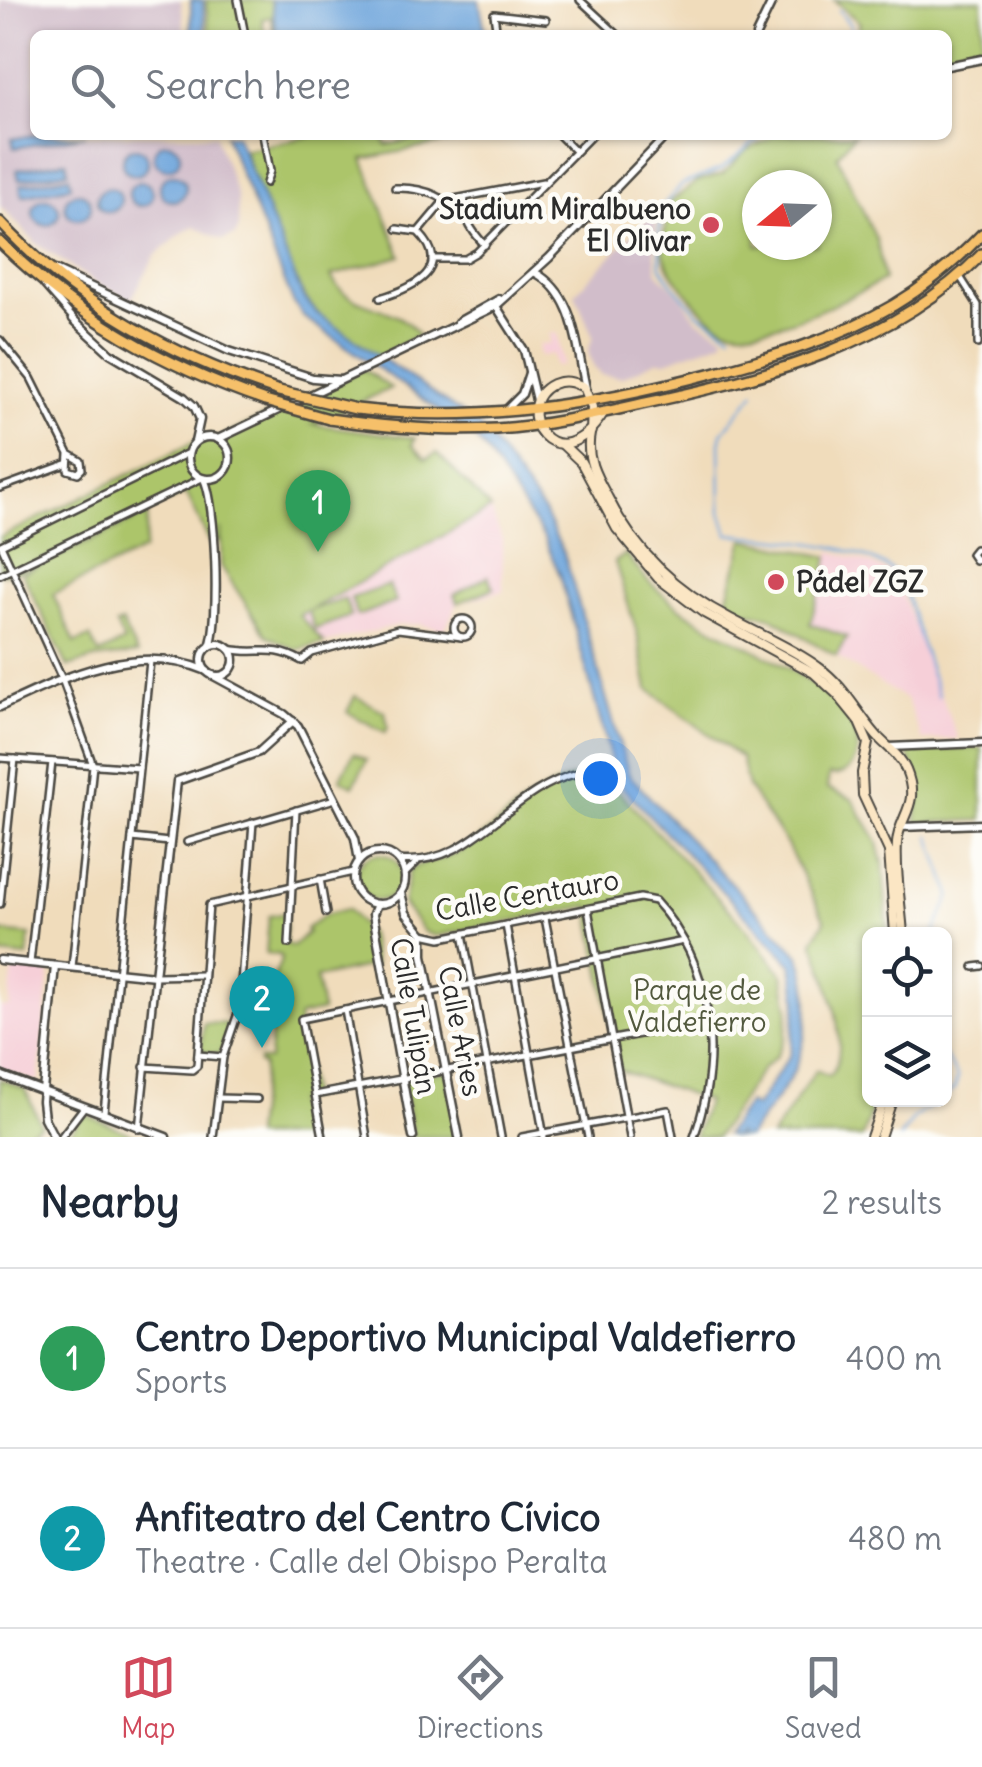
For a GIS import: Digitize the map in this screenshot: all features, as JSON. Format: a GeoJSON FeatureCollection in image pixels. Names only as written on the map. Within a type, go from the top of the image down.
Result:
{"type":"FeatureCollection","features":[{"type":"Feature","properties":{"kind":"main road"},"geometry":{"type":"LineString","coordinates":[[0,222],[51,270],[107,312],[168,348],[221,372],[279,391],[356,409],[414,414],[496,414],[590,401],[732,368],[837,334],[890,308],[928,283],[982,234]]}},
{"type":"Feature","properties":{"kind":"main road"},"geometry":{"type":"LineString","coordinates":[[0,242],[61,296],[122,338],[206,381],[329,418],[427,429],[498,429],[537,424],[726,384],[842,347],[898,320],[982,254]]}},
{"type":"Feature","properties":{"kind":"main road"},"geometry":{"type":"LineString","coordinates":[[898,927],[889,850],[863,795],[868,740],[862,726],[827,684],[788,657],[696,608],[648,568],[616,528],[581,462],[562,444],[545,436],[537,424],[535,406],[545,389],[561,382],[574,382],[586,389],[593,414],[590,459],[620,521],[647,556],[697,600],[818,667],[843,688],[875,734],[904,765],[910,784],[909,812],[900,827],[897,849],[899,927]]}},
{"type":"Feature","properties":{"kind":"main road"},"geometry":{"type":"LineString","coordinates":[[562,444],[578,442],[590,433],[604,412]]}},
{"type":"Feature","properties":{"kind":"main road"},"geometry":{"type":"LineString","coordinates":[[867,754],[889,747]]}},
{"type":"Feature","properties":{"kind":"main road"},"geometry":{"type":"LineString","coordinates":[[880,826],[900,827]]}},
{"type":"Feature","properties":{"kind":"main road"},"geometry":{"type":"LineString","coordinates":[[871,1137],[882,1107]]}},
{"type":"Feature","properties":{"kind":"main road"},"geometry":{"type":"LineString","coordinates":[[880,1137],[890,1107]]}},
{"type":"Feature","properties":{"kind":"street"},"geometry":{"type":"LineString","coordinates":[[238,0],[243,30]]}},
{"type":"Feature","properties":{"kind":"street"},"geometry":{"type":"LineString","coordinates":[[580,0],[613,30]]}},
{"type":"Feature","properties":{"kind":"street"},"geometry":{"type":"LineString","coordinates":[[758,30],[773,0]]}},
{"type":"Feature","properties":{"kind":"street"},"geometry":{"type":"LineString","coordinates":[[497,30],[494,14],[546,20]]}},
{"type":"Feature","properties":{"kind":"street"},"geometry":{"type":"LineString","coordinates":[[952,65],[982,59]]}},
{"type":"Feature","properties":{"kind":"street"},"geometry":{"type":"LineString","coordinates":[[264,140],[270,171],[266,182]]}},
{"type":"Feature","properties":{"kind":"street"},"geometry":{"type":"LineString","coordinates":[[564,140],[576,151]]}},
{"type":"Feature","properties":{"kind":"street"},"geometry":{"type":"LineString","coordinates":[[432,259],[465,260],[485,245],[587,140]]}},
{"type":"Feature","properties":{"kind":"street"},"geometry":{"type":"LineString","coordinates":[[449,328],[504,296],[533,272],[663,140]]}},
{"type":"Feature","properties":{"kind":"street"},"geometry":{"type":"LineString","coordinates":[[418,232],[444,201],[546,181]]}},
{"type":"Feature","properties":{"kind":"street"},"geometry":{"type":"LineString","coordinates":[[395,188],[430,190],[457,208],[485,245]]}},
{"type":"Feature","properties":{"kind":"street"},"geometry":{"type":"LineString","coordinates":[[465,198],[462,208],[466,219]]}},
{"type":"Feature","properties":{"kind":"street"},"geometry":{"type":"LineString","coordinates":[[380,298],[418,284],[428,273],[432,259],[428,244],[418,232],[397,229]]}},
{"type":"Feature","properties":{"kind":"street"},"geometry":{"type":"LineString","coordinates":[[542,264],[545,278],[568,308],[586,389]]}},
{"type":"Feature","properties":{"kind":"street"},"geometry":{"type":"LineString","coordinates":[[28,268],[73,319],[110,353],[189,401],[200,419],[188,453],[4,542],[0,549],[62,679],[93,764],[72,967]]}},
{"type":"Feature","properties":{"kind":"street"},"geometry":{"type":"LineString","coordinates":[[51,270],[63,272],[229,350],[314,378],[341,380]]}},
{"type":"Feature","properties":{"kind":"street"},"geometry":{"type":"LineString","coordinates":[[533,272],[545,278]]}},
{"type":"Feature","properties":{"kind":"street"},"geometry":{"type":"LineString","coordinates":[[958,275],[978,305],[978,344]]}},
{"type":"Feature","properties":{"kind":"street"},"geometry":{"type":"LineString","coordinates":[[221,442],[231,432],[496,306],[504,296]]}},
{"type":"Feature","properties":{"kind":"street"},"geometry":{"type":"LineString","coordinates":[[496,306],[522,345],[535,406]]}},
{"type":"Feature","properties":{"kind":"street"},"geometry":{"type":"LineString","coordinates":[[0,340],[31,378],[69,454],[82,461],[82,469],[72,473],[66,464]]}},
{"type":"Feature","properties":{"kind":"street"},"geometry":{"type":"LineString","coordinates":[[496,414],[522,394],[530,372]]}},
{"type":"Feature","properties":{"kind":"street"},"geometry":{"type":"LineString","coordinates":[[195,442],[206,438],[221,442]]}},
{"type":"Feature","properties":{"kind":"street"},"geometry":{"type":"LineString","coordinates":[[211,497],[229,464],[221,442]]}},
{"type":"Feature","properties":{"kind":"street"},"geometry":{"type":"LineString","coordinates":[[188,453],[190,467],[203,479],[211,497],[216,629],[202,664],[210,673],[223,675],[243,652]]}},
{"type":"Feature","properties":{"kind":"street"},"geometry":{"type":"LineString","coordinates":[[66,464],[69,454]]}},
{"type":"Feature","properties":{"kind":"street"},"geometry":{"type":"LineString","coordinates":[[0,488],[66,464]]}},
{"type":"Feature","properties":{"kind":"street"},"geometry":{"type":"LineString","coordinates":[[0,575],[203,479],[218,478]]}},
{"type":"Feature","properties":{"kind":"street"},"geometry":{"type":"LineString","coordinates":[[184,661],[207,649],[227,647],[243,652],[279,650],[302,661],[312,653],[389,630],[419,629],[444,636],[462,636],[471,631],[470,623],[462,619],[444,636]]}},
{"type":"Feature","properties":{"kind":"street"},"geometry":{"type":"LineString","coordinates":[[454,626],[462,636]]}},
{"type":"Feature","properties":{"kind":"street"},"geometry":{"type":"LineString","coordinates":[[216,629],[227,647],[239,689]]}},
{"type":"Feature","properties":{"kind":"street"},"geometry":{"type":"LineString","coordinates":[[104,1112],[150,660]]}},
{"type":"Feature","properties":{"kind":"street"},"geometry":{"type":"LineString","coordinates":[[0,707],[96,666],[184,661],[293,720],[305,736],[355,838],[356,891],[363,899],[377,904],[388,902],[400,893],[405,874],[417,862]]}},
{"type":"Feature","properties":{"kind":"street"},"geometry":{"type":"LineString","coordinates":[[139,1129],[176,781],[259,752],[293,720]]}},
{"type":"Feature","properties":{"kind":"street"},"geometry":{"type":"LineString","coordinates":[[889,747],[982,743]]}},
{"type":"Feature","properties":{"kind":"street"},"geometry":{"type":"LineString","coordinates":[[0,758],[139,768]]}},
{"type":"Feature","properties":{"kind":"street"},"geometry":{"type":"LineString","coordinates":[[0,904],[15,759]]}},
{"type":"Feature","properties":{"kind":"street"},"geometry":{"type":"LineString","coordinates":[[30,963],[52,762]]}},
{"type":"Feature","properties":{"kind":"street"},"geometry":{"type":"LineString","coordinates":[[355,838],[374,852],[417,862],[460,849],[526,796],[578,773]]}},
{"type":"Feature","properties":{"kind":"street"},"geometry":{"type":"LineString","coordinates":[[187,842],[335,799]]}},
{"type":"Feature","properties":{"kind":"street"},"geometry":{"type":"LineString","coordinates":[[289,944],[296,810]]}},
{"type":"Feature","properties":{"kind":"street"},"geometry":{"type":"LineString","coordinates":[[213,1137],[223,1057],[239,1012],[253,822]]}},
{"type":"Feature","properties":{"kind":"street"},"geometry":{"type":"LineString","coordinates":[[900,827],[982,824]]}},
{"type":"Feature","properties":{"kind":"street"},"geometry":{"type":"LineString","coordinates":[[132,838],[170,842]]}},
{"type":"Feature","properties":{"kind":"street"},"geometry":{"type":"LineString","coordinates":[[358,861],[374,852]]}},
{"type":"Feature","properties":{"kind":"street"},"geometry":{"type":"LineString","coordinates":[[399,860],[405,874]]}},
{"type":"Feature","properties":{"kind":"street"},"geometry":{"type":"LineString","coordinates":[[144,1066],[192,1070],[197,1066],[208,906],[354,872]]}},
{"type":"Feature","properties":{"kind":"street"},"geometry":{"type":"LineString","coordinates":[[320,880],[326,914]]}},
{"type":"Feature","properties":{"kind":"street","name":"Calle Centauro"},"geometry":{"type":"LineString","coordinates":[[400,893],[406,913]]}},
{"type":"Feature","properties":{"kind":"street","name":"Calle Centauro"},"geometry":{"type":"LineString","coordinates":[[388,902],[406,913],[423,934],[437,939],[648,898],[662,910],[697,967],[709,1021],[709,1073],[694,1137]]}},
{"type":"Feature","properties":{"kind":"street","name":"Calle Tulipán"},"geometry":{"type":"LineString","coordinates":[[377,904],[372,914],[413,1137]]}},
{"type":"Feature","properties":{"kind":"street"},"geometry":{"type":"LineString","coordinates":[[588,910],[630,1137]]}},
{"type":"Feature","properties":{"kind":"street"},"geometry":{"type":"LineString","coordinates":[[545,918],[588,1137]]}},
{"type":"Feature","properties":{"kind":"street"},"geometry":{"type":"LineString","coordinates":[[506,926],[543,1135]]}},
{"type":"Feature","properties":{"kind":"street","name":"Calle Aries"},"geometry":{"type":"LineString","coordinates":[[423,934],[421,945],[458,1137]]}},
{"type":"Feature","properties":{"kind":"street"},"geometry":{"type":"LineString","coordinates":[[463,934],[500,1137]]}},
{"type":"Feature","properties":{"kind":"street"},"geometry":{"type":"LineString","coordinates":[[323,1137],[301,1019],[684,941]]}},
{"type":"Feature","properties":{"kind":"street"},"geometry":{"type":"LineString","coordinates":[[0,960],[155,976],[203,975]]}},
{"type":"Feature","properties":{"kind":"street"},"geometry":{"type":"LineString","coordinates":[[56,966],[44,1118],[58,1137],[86,1105]]}},
{"type":"Feature","properties":{"kind":"street"},"geometry":{"type":"LineString","coordinates":[[974,967],[982,966]]}},
{"type":"Feature","properties":{"kind":"street"},"geometry":{"type":"LineString","coordinates":[[344,1010],[366,1137]]}},
{"type":"Feature","properties":{"kind":"street"},"geometry":{"type":"LineString","coordinates":[[315,1095],[709,1021]]}},
{"type":"Feature","properties":{"kind":"street"},"geometry":{"type":"LineString","coordinates":[[198,1055],[223,1057]]}},
{"type":"Feature","properties":{"kind":"street"},"geometry":{"type":"LineString","coordinates":[[0,1075],[166,1137]]}},
{"type":"Feature","properties":{"kind":"street"},"geometry":{"type":"LineString","coordinates":[[218,1098],[256,1099]]}},
{"type":"Feature","properties":{"kind":"street"},"geometry":{"type":"LineString","coordinates":[[522,1137],[668,1110],[673,1137]]}},
{"type":"Feature","properties":{"kind":"shaded area"},"geometry":{"type":"Polygon","coordinates":[[[0,0],[181,0],[184,30],[30,30],[30,140],[217,140],[237,195],[239,228],[235,236],[222,240],[194,226],[182,233],[155,256],[131,300],[96,283],[37,244],[0,206],[0,0]]]}},
{"type":"Feature","properties":{"kind":"shaded area"},"geometry":{"type":"Polygon","coordinates":[[[658,208],[654,240],[657,272],[696,319],[724,335],[723,341],[657,361],[621,377],[601,375],[588,351],[593,337],[575,293],[658,208]]]}},
{"type":"Feature","properties":{"kind":"shaded area"},"geometry":{"type":"Polygon","coordinates":[[[557,333],[563,365],[555,367],[553,354],[540,356],[538,345],[551,343],[549,334],[557,333]]]}},
{"type":"Feature","properties":{"kind":"shaded area"},"geometry":{"type":"Polygon","coordinates":[[[491,509],[502,539],[503,591],[458,603],[444,630],[418,624],[399,625],[324,643],[299,616],[491,509]]]}},
{"type":"Feature","properties":{"kind":"shaded area"},"geometry":{"type":"Polygon","coordinates":[[[831,551],[895,576],[958,739],[922,740],[907,700],[836,656],[846,637],[809,625],[831,551]]]}},
{"type":"Feature","properties":{"kind":"shaded area"},"geometry":{"type":"Polygon","coordinates":[[[13,966],[50,970],[38,1082],[0,1069],[0,1007],[9,1007],[13,966]]]}},
{"type":"Feature","properties":{"kind":"green space"},"geometry":{"type":"Polygon","coordinates":[[[206,0],[271,0],[276,30],[271,17],[262,19],[264,30],[209,30],[206,0]]]}},
{"type":"Feature","properties":{"kind":"green space"},"geometry":{"type":"Polygon","coordinates":[[[834,0],[982,0],[982,44],[952,50],[952,30],[858,30],[860,23],[834,0]]]}},
{"type":"Feature","properties":{"kind":"green space"},"geometry":{"type":"Polygon","coordinates":[[[291,140],[384,140],[386,145],[412,140],[460,140],[363,159],[401,256],[331,276],[349,296],[398,317],[418,335],[377,358],[314,309],[293,276],[274,233],[244,150],[291,140]]]}},
{"type":"Feature","properties":{"kind":"green space","name":"Stadium Miralbueno El Olivar"},"geometry":{"type":"Polygon","coordinates":[[[767,140],[850,140],[837,156],[877,241],[884,280],[813,313],[774,326],[738,330],[723,326],[698,306],[678,281],[664,252],[670,202],[698,181],[723,174],[744,152],[767,140]]]}},
{"type":"Feature","properties":{"kind":"green space"},"geometry":{"type":"Polygon","coordinates":[[[363,369],[391,388],[312,424],[415,438],[412,445],[426,459],[437,453],[491,509],[310,610],[345,599],[351,616],[315,629],[308,611],[299,615],[324,643],[296,650],[266,635],[221,566],[221,529],[219,541],[209,541],[186,493],[17,572],[0,574],[0,537],[199,440],[218,439],[363,369]]]}},
{"type":"Feature","properties":{"kind":"green space"},"geometry":{"type":"Polygon","coordinates":[[[148,514],[144,550],[53,594],[75,643],[90,637],[99,654],[124,642],[116,625],[122,623],[137,654],[94,659],[68,667],[22,573],[148,514]]]}},
{"type":"Feature","properties":{"kind":"green space","name":"Pádel ZGZ"},"geometry":{"type":"Polygon","coordinates":[[[744,539],[829,557],[810,624],[847,637],[836,656],[769,616],[725,607],[744,539]]]}},
{"type":"Feature","properties":{"kind":"green space"},"geometry":{"type":"Polygon","coordinates":[[[626,554],[650,583],[679,607],[802,677],[848,717],[857,739],[854,762],[844,773],[829,775],[827,788],[852,799],[877,840],[883,863],[888,927],[862,927],[862,1107],[873,1107],[862,1137],[771,1137],[816,1070],[829,1076],[836,1064],[839,1048],[835,1010],[813,941],[825,921],[786,843],[748,787],[741,758],[648,689],[637,633],[615,562],[626,554]]]}},
{"type":"Feature","properties":{"kind":"green space"},"geometry":{"type":"Polygon","coordinates":[[[488,576],[494,588],[458,603],[454,595],[488,576]]]}},
{"type":"Feature","properties":{"kind":"green space"},"geometry":{"type":"Polygon","coordinates":[[[389,585],[396,602],[357,616],[351,598],[389,585]]]}},
{"type":"Feature","properties":{"kind":"green space"},"geometry":{"type":"Polygon","coordinates":[[[355,696],[385,712],[385,732],[347,712],[355,696]]]}},
{"type":"Feature","properties":{"kind":"green space"},"geometry":{"type":"Polygon","coordinates":[[[982,748],[982,820],[916,823],[920,787],[907,751],[982,748]]]}},
{"type":"Feature","properties":{"kind":"green space"},"geometry":{"type":"Polygon","coordinates":[[[354,753],[367,760],[353,786],[340,779],[354,753]]]}},
{"type":"Feature","properties":{"kind":"green space","name":"Parque de Valdefierro"},"geometry":{"type":"Polygon","coordinates":[[[580,775],[588,790],[610,782],[745,927],[783,975],[789,1009],[785,1038],[776,1057],[762,1069],[716,1137],[694,1137],[707,1101],[619,1070],[589,906],[435,936],[424,932],[403,904],[409,872],[414,867],[460,852],[532,797],[580,775]]]}},
{"type":"Feature","properties":{"kind":"green space"},"geometry":{"type":"Polygon","coordinates":[[[379,854],[395,861],[402,877],[395,893],[379,900],[363,893],[356,877],[363,861],[379,854]]]}},
{"type":"Feature","properties":{"kind":"green space"},"geometry":{"type":"Polygon","coordinates":[[[348,909],[369,934],[375,965],[316,978],[322,1011],[299,1016],[298,1020],[311,1098],[296,1102],[303,1137],[254,1137],[263,1065],[259,1060],[269,1060],[272,982],[282,958],[266,954],[269,916],[286,913],[285,944],[293,946],[324,915],[348,909]]]}},
{"type":"Feature","properties":{"kind":"green space"},"geometry":{"type":"Polygon","coordinates":[[[1,932],[30,935],[27,957],[0,954],[1,932]]]}},
{"type":"Feature","properties":{"kind":"green space"},"geometry":{"type":"Polygon","coordinates":[[[204,1023],[233,1024],[220,1054],[200,1052],[204,1023]]]}},
{"type":"Feature","properties":{"kind":"green space"},"geometry":{"type":"Polygon","coordinates":[[[448,1071],[459,1137],[413,1137],[402,1078],[448,1071]]]}},
{"type":"Feature","properties":{"kind":"green space"},"geometry":{"type":"Polygon","coordinates":[[[0,1079],[25,1089],[41,1125],[26,1133],[28,1137],[0,1137],[0,1079]]]}},
{"type":"Feature","properties":{"kind":"green space"},"geometry":{"type":"Polygon","coordinates":[[[84,1114],[136,1136],[139,1137],[67,1137],[84,1114]]]}},
{"type":"Feature","properties":{"kind":"water"},"geometry":{"type":"Polygon","coordinates":[[[191,0],[203,0],[205,30],[191,30],[191,0]]]}},
{"type":"Feature","properties":{"kind":"water"},"geometry":{"type":"Polygon","coordinates":[[[271,0],[479,0],[485,30],[276,30],[271,0]]]}},
{"type":"Feature","properties":{"kind":"water"},"geometry":{"type":"Polygon","coordinates":[[[30,136],[30,140],[58,140],[14,148],[12,139],[30,136]]]}},
{"type":"Feature","properties":{"kind":"water"},"geometry":{"type":"Polygon","coordinates":[[[227,140],[238,140],[303,296],[317,313],[477,424],[544,512],[564,554],[629,775],[799,955],[808,995],[801,1051],[787,1083],[748,1137],[735,1137],[738,1132],[733,1137],[725,1135],[748,1103],[755,1107],[790,1055],[797,1000],[792,964],[623,788],[614,770],[560,575],[543,536],[486,451],[431,405],[305,318],[293,302],[227,140]]]}},
{"type":"Feature","properties":{"kind":"water"},"geometry":{"type":"Polygon","coordinates":[[[167,143],[176,147],[180,156],[176,165],[167,169],[158,165],[154,156],[158,147],[167,143]]]}},
{"type":"Feature","properties":{"kind":"water"},"geometry":{"type":"Polygon","coordinates":[[[135,149],[144,153],[148,162],[144,171],[135,175],[126,171],[122,162],[126,153],[135,149]]]}},
{"type":"Feature","properties":{"kind":"water"},"geometry":{"type":"Polygon","coordinates":[[[66,161],[68,171],[19,180],[17,170],[66,161]]]}},
{"type":"Feature","properties":{"kind":"water"},"geometry":{"type":"Polygon","coordinates":[[[173,175],[182,179],[186,188],[182,197],[173,201],[164,197],[160,188],[164,179],[173,175]]]}},
{"type":"Feature","properties":{"kind":"water"},"geometry":{"type":"Polygon","coordinates":[[[69,176],[71,186],[22,196],[20,185],[69,176]]]}},
{"type":"Feature","properties":{"kind":"water"},"geometry":{"type":"Polygon","coordinates":[[[136,182],[146,182],[153,194],[146,206],[136,206],[129,199],[129,189],[136,182]]]}},
{"type":"Feature","properties":{"kind":"water"},"geometry":{"type":"Polygon","coordinates":[[[109,188],[118,191],[118,209],[109,212],[100,209],[97,200],[100,191],[109,188]]]}},
{"type":"Feature","properties":{"kind":"water"},"geometry":{"type":"Polygon","coordinates":[[[78,193],[87,197],[91,206],[87,215],[78,219],[69,215],[65,206],[69,197],[78,193]]]}},
{"type":"Feature","properties":{"kind":"water"},"geometry":{"type":"Polygon","coordinates":[[[46,199],[55,203],[59,212],[55,221],[46,225],[37,221],[33,212],[37,203],[46,199]]]}},
{"type":"Feature","properties":{"kind":"waterway"},"geometry":{"type":"LineString","coordinates":[[839,10],[851,30]]}},
{"type":"Feature","properties":{"kind":"waterway"},"geometry":{"type":"LineString","coordinates":[[731,334],[699,314],[673,285],[661,267],[659,232],[664,204],[683,184],[721,169],[757,140]]}},
{"type":"Feature","properties":{"kind":"waterway"},"geometry":{"type":"LineString","coordinates":[[755,392],[722,433],[720,443],[721,512],[728,534],[843,549],[865,556],[901,578],[938,696]]}},
{"type":"Feature","properties":{"kind":"waterway"},"geometry":{"type":"LineString","coordinates":[[930,836],[951,895],[937,927]]}},
{"type":"Feature","properties":{"kind":"waterway"},"geometry":{"type":"LineString","coordinates":[[952,1068],[958,1078],[952,1090]]}},
{"type":"Feature","properties":{"kind":"waterway"},"geometry":{"type":"LineString","coordinates":[[900,1137],[915,1117],[929,1107]]}},
{"type":"Feature","properties":{"kind":"place","name":"Stadium Miralbueno El Olivar"},"geometry":{"type":"Point","coordinates":[711,225]}},
{"type":"Feature","properties":{"kind":"place","name":"Centro Deportivo Municipal Valdefierro"},"geometry":{"type":"Point","coordinates":[318,552]}},
{"type":"Feature","properties":{"kind":"place","name":"Pádel ZGZ"},"geometry":{"type":"Point","coordinates":[776,582]}},
{"type":"Feature","properties":{"kind":"place","name":"Anfiteatro del Centro Cívico"},"geometry":{"type":"Point","coordinates":[262,1048]}}]}
